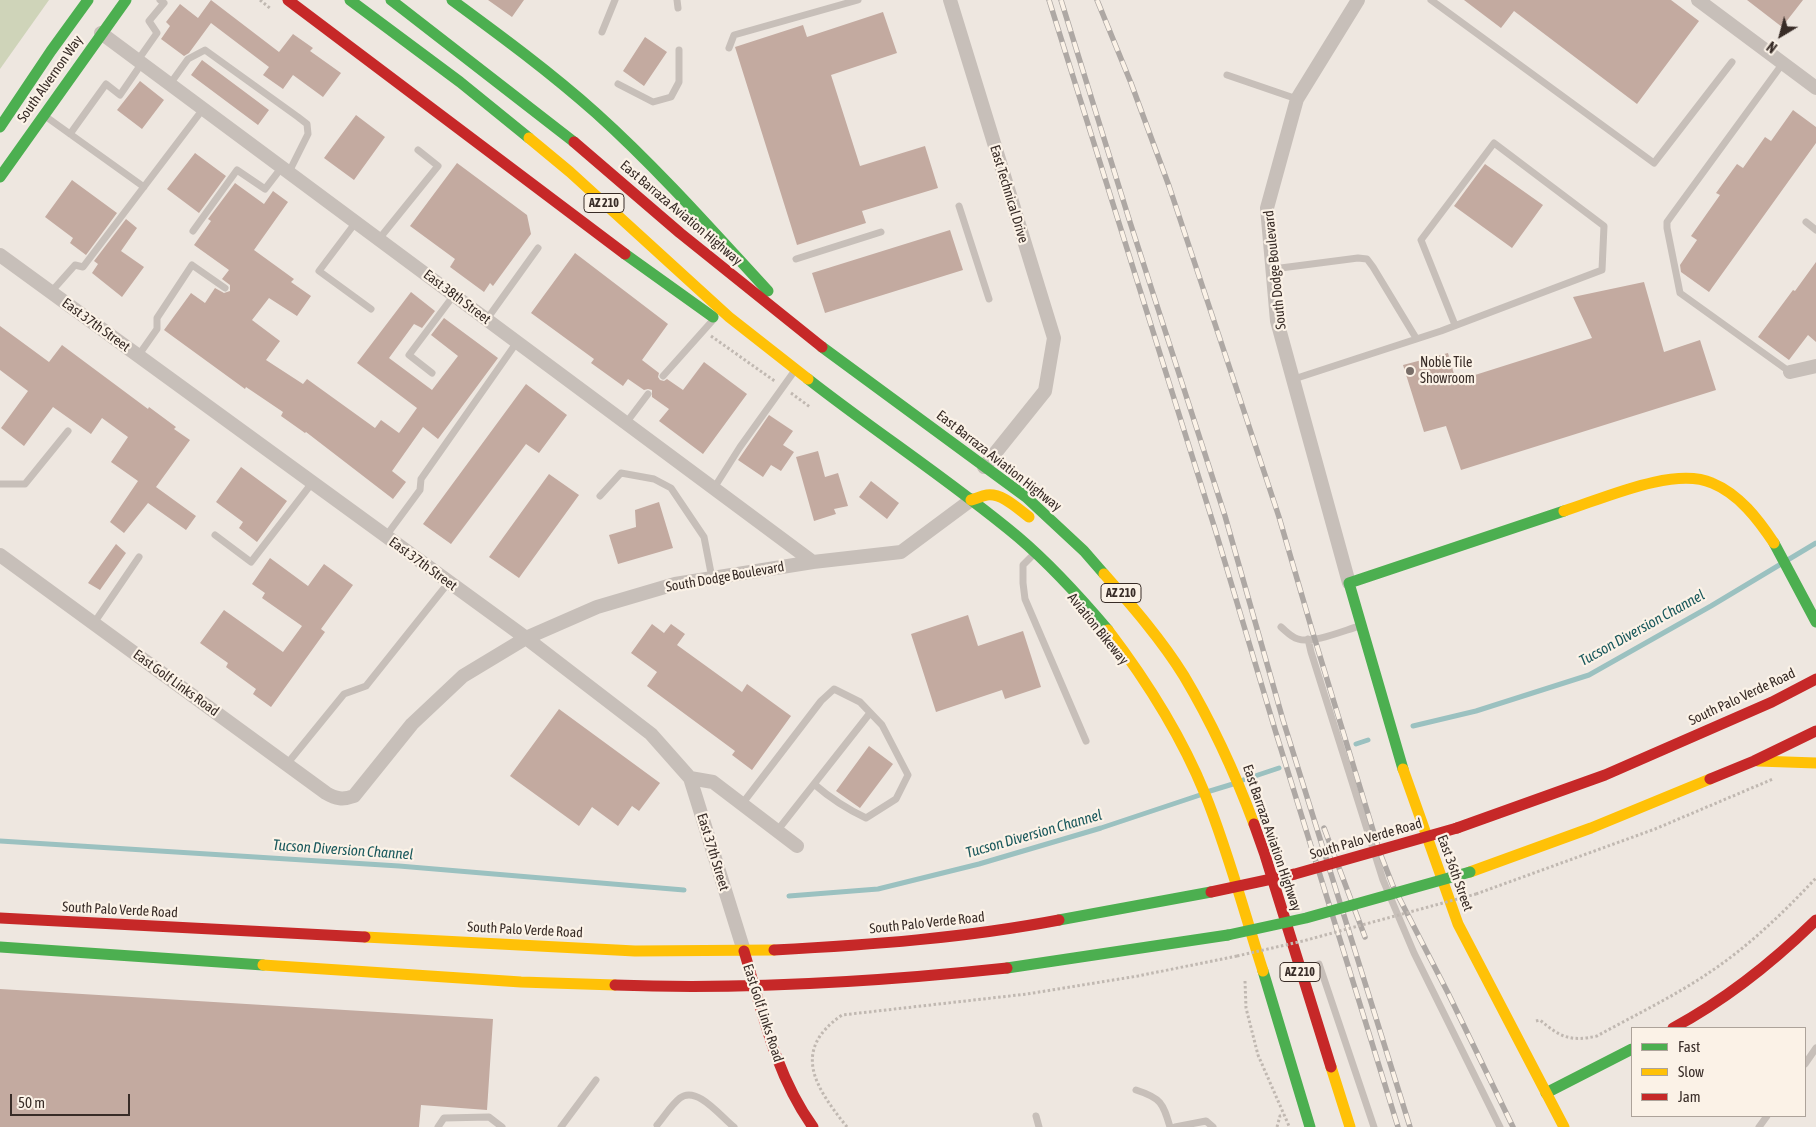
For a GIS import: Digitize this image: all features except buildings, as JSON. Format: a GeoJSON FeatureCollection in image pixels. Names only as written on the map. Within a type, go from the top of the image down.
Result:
{"type":"FeatureCollection","features":[{"type":"Feature","properties":{"kind":"main road","name":"South Alvernon Way"},"geometry":{"type":"LineString","coordinates":[[0,127],[88,0]]}},
{"type":"Feature","properties":{"kind":"main road","name":"South Alvernon Way"},"geometry":{"type":"LineString","coordinates":[[0,176],[126,0]]}},
{"type":"Feature","properties":{"kind":"main road"},"geometry":{"type":"LineString","coordinates":[[288,0],[675,292],[851,413]]}},
{"type":"Feature","properties":{"kind":"main road","name":"AZ 210"},"geometry":{"type":"LineString","coordinates":[[350,0],[460,82],[570,172],[729,317],[851,413],[971,500],[1035,553],[1076,594],[1107,629],[1123,650],[1169,721],[1190,761],[1218,828],[1310,1127]]}},
{"type":"Feature","properties":{"kind":"main road","name":"East Barraza Aviation Highway"},"geometry":{"type":"LineString","coordinates":[[391,0],[587,152],[680,233],[799,330],[1026,497],[1084,551],[1114,584],[1166,651],[1206,716],[1238,782],[1251,816],[1350,1127]]}},
{"type":"Feature","properties":{"kind":"main road"},"geometry":{"type":"LineString","coordinates":[[452,0],[563,85],[596,114],[688,204],[771,295],[815,336],[875,385]]}},
{"type":"Feature","properties":{"kind":"main road"},"geometry":{"type":"LineString","coordinates":[[1349,583],[1652,482],[1684,478],[1712,483],[1738,499],[1773,539],[1816,622]]}},
{"type":"Feature","properties":{"kind":"main road"},"geometry":{"type":"LineString","coordinates":[[971,500],[988,495],[1001,498],[1016,507],[1084,565],[1140,625],[1177,673],[1206,716]]}},
{"type":"Feature","properties":{"kind":"main road","name":"East 36th Street"},"geometry":{"type":"LineString","coordinates":[[1349,583],[1397,753],[1458,924],[1564,1127]]}},
{"type":"Feature","properties":{"kind":"main road","name":"South Palo Verde Road"},"geometry":{"type":"LineString","coordinates":[[0,918],[635,951],[744,951],[850,946],[1000,931],[1211,892],[1295,874],[1457,828],[1605,775],[1772,702],[1816,679]]}},
{"type":"Feature","properties":{"kind":"main road"},"geometry":{"type":"LineString","coordinates":[[0,947],[522,982],[656,986],[755,987],[912,978],[1027,966],[1228,935],[1306,918],[1470,872],[1591,828],[1754,760],[1816,731]]}},
{"type":"Feature","properties":{"kind":"main road"},"geometry":{"type":"LineString","coordinates":[[1754,760],[1816,763]]}},
{"type":"Feature","properties":{"kind":"main road"},"geometry":{"type":"LineString","coordinates":[[1675,1027],[1700,1015],[1747,983],[1780,955],[1816,920]]}},
{"type":"Feature","properties":{"kind":"main road","name":"East Golf Links Road"},"geometry":{"type":"LineString","coordinates":[[744,951],[775,1055],[806,1122],[813,1127]]}},
{"type":"Feature","properties":{"kind":"main road"},"geometry":{"type":"LineString","coordinates":[[1546,1093],[1631,1050]]}},
{"type":"Feature","properties":{"kind":"street","name":"East Technical Drive"},"geometry":{"type":"LineString","coordinates":[[950,0],[1054,338],[1045,390],[984,467]]}},
{"type":"Feature","properties":{"kind":"street","name":"South Dodge Boulevard"},"geometry":{"type":"LineString","coordinates":[[1349,583],[1277,321],[1267,208],[1297,99],[1358,0]]}},
{"type":"Feature","properties":{"kind":"street"},"geometry":{"type":"LineString","coordinates":[[1698,0],[1816,88]]}},
{"type":"Feature","properties":{"kind":"street","name":"East 38th Street"},"geometry":{"type":"LineString","coordinates":[[101,33],[812,562]]}},
{"type":"Feature","properties":{"kind":"street","name":"East 37th Street"},"geometry":{"type":"LineString","coordinates":[[0,255],[526,638],[651,734],[690,778],[744,951]]}},
{"type":"Feature","properties":{"kind":"street"},"geometry":{"type":"LineString","coordinates":[[1790,372],[1816,366]]}},
{"type":"Feature","properties":{"kind":"street","name":"South Dodge Boulevard"},"geometry":{"type":"LineString","coordinates":[[354,796],[412,724],[463,676],[526,638],[597,606],[675,584],[812,562],[901,552],[971,500]]}},
{"type":"Feature","properties":{"kind":"street","name":"East Golf Links Road"},"geometry":{"type":"LineString","coordinates":[[0,555],[326,793],[336,799],[347,799],[354,796]]}},
{"type":"Feature","properties":{"kind":"street"},"geometry":{"type":"LineString","coordinates":[[690,778],[713,782],[797,846]]}},
{"type":"Feature","properties":{"kind":"lane"},"geometry":{"type":"LineString","coordinates":[[70,134],[106,84],[120,95],[157,33],[149,21],[164,3],[160,0]]}},
{"type":"Feature","properties":{"kind":"lane"},"geometry":{"type":"LineString","coordinates":[[602,32],[615,0]]}},
{"type":"Feature","properties":{"kind":"lane"},"geometry":{"type":"LineString","coordinates":[[729,48],[734,35],[858,0]]}},
{"type":"Feature","properties":{"kind":"lane"},"geometry":{"type":"LineString","coordinates":[[1430,0],[1654,163],[1732,62]]}},
{"type":"Feature","properties":{"kind":"lane"},"geometry":{"type":"LineString","coordinates":[[170,84],[188,59],[205,50],[307,124],[308,134],[285,170],[265,189],[236,170],[192,230]]}},
{"type":"Feature","properties":{"kind":"lane"},"geometry":{"type":"LineString","coordinates":[[618,84],[653,102],[671,97],[679,82],[679,50]]}},
{"type":"Feature","properties":{"kind":"lane"},"geometry":{"type":"LineString","coordinates":[[1783,63],[1667,222],[1667,228],[1680,293],[1790,372]]}},
{"type":"Feature","properties":{"kind":"lane"},"geometry":{"type":"LineString","coordinates":[[1227,75],[1297,99]]}},
{"type":"Feature","properties":{"kind":"lane"},"geometry":{"type":"LineString","coordinates":[[51,292],[74,265],[83,267],[203,109]]}},
{"type":"Feature","properties":{"kind":"lane"},"geometry":{"type":"LineString","coordinates":[[43,115],[144,187]]}},
{"type":"Feature","properties":{"kind":"lane"},"geometry":{"type":"LineString","coordinates":[[1294,379],[1455,325],[1602,270],[1604,226],[1494,143],[1421,240],[1455,325]]}},
{"type":"Feature","properties":{"kind":"lane"},"geometry":{"type":"LineString","coordinates":[[378,239],[438,166],[418,150]]}},
{"type":"Feature","properties":{"kind":"lane"},"geometry":{"type":"LineString","coordinates":[[959,206],[989,299]]}},
{"type":"Feature","properties":{"kind":"lane"},"geometry":{"type":"LineString","coordinates":[[356,222],[320,271],[371,309]]}},
{"type":"Feature","properties":{"kind":"lane"},"geometry":{"type":"LineString","coordinates":[[1806,222],[1816,230]]}},
{"type":"Feature","properties":{"kind":"lane"},"geometry":{"type":"LineString","coordinates":[[796,259],[881,232]]}},
{"type":"Feature","properties":{"kind":"lane"},"geometry":{"type":"LineString","coordinates":[[487,319],[538,248]]}},
{"type":"Feature","properties":{"kind":"lane"},"geometry":{"type":"LineString","coordinates":[[1273,269],[1358,258],[1367,260],[1374,266],[1416,338]]}},
{"type":"Feature","properties":{"kind":"lane"},"geometry":{"type":"LineString","coordinates":[[138,356],[157,329],[157,318],[192,264],[225,288]]}},
{"type":"Feature","properties":{"kind":"lane"},"geometry":{"type":"LineString","coordinates":[[432,374],[409,355],[454,295]]}},
{"type":"Feature","properties":{"kind":"lane"},"geometry":{"type":"LineString","coordinates":[[663,376],[715,319]]}},
{"type":"Feature","properties":{"kind":"lane"},"geometry":{"type":"LineString","coordinates":[[386,536],[420,490],[421,479],[517,342]]}},
{"type":"Feature","properties":{"kind":"lane"},"geometry":{"type":"LineString","coordinates":[[714,488],[740,447],[793,373]]}},
{"type":"Feature","properties":{"kind":"lane"},"geometry":{"type":"LineString","coordinates":[[626,423],[648,394]]}},
{"type":"Feature","properties":{"kind":"lane"},"geometry":{"type":"LineString","coordinates":[[0,484],[25,484],[68,431]]}},
{"type":"Feature","properties":{"kind":"lane"},"geometry":{"type":"LineString","coordinates":[[600,496],[621,473],[654,479],[671,488],[704,537],[712,578]]}},
{"type":"Feature","properties":{"kind":"lane"},"geometry":{"type":"LineString","coordinates":[[215,535],[251,562],[312,483]]}},
{"type":"Feature","properties":{"kind":"lane"},"geometry":{"type":"LineString","coordinates":[[1035,553],[1023,564],[1025,599],[1086,740]]}},
{"type":"Feature","properties":{"kind":"lane"},"geometry":{"type":"LineString","coordinates":[[94,623],[139,557]]}},
{"type":"Feature","properties":{"kind":"lane"},"geometry":{"type":"LineString","coordinates":[[287,764],[344,694],[366,686],[449,582]]}},
{"type":"Feature","properties":{"kind":"lane"},"geometry":{"type":"LineString","coordinates":[[1282,628],[1300,640],[1308,640],[1361,626]]}},
{"type":"Feature","properties":{"kind":"lane"},"geometry":{"type":"LineString","coordinates":[[1308,640],[1383,880],[1414,953],[1500,1127]]}},
{"type":"Feature","properties":{"kind":"lane"},"geometry":{"type":"LineString","coordinates":[[742,804],[821,701],[834,689],[860,702],[882,725],[908,776],[896,799],[866,818],[848,810],[814,784]]}},
{"type":"Feature","properties":{"kind":"lane"},"geometry":{"type":"LineString","coordinates":[[777,831],[870,713]]}},
{"type":"Feature","properties":{"kind":"lane"},"geometry":{"type":"LineString","coordinates":[[1319,964],[1374,1127]]}},
{"type":"Feature","properties":{"kind":"lane"},"geometry":{"type":"LineString","coordinates":[[1806,1063],[1816,1048]]}},
{"type":"Feature","properties":{"kind":"lane"},"geometry":{"type":"LineString","coordinates":[[561,1127],[596,1080]]}},
{"type":"Feature","properties":{"kind":"lane"},"geometry":{"type":"LineString","coordinates":[[1136,1090],[1151,1095],[1164,1106],[1170,1127]]}},
{"type":"Feature","properties":{"kind":"lane"},"geometry":{"type":"LineString","coordinates":[[657,1125],[680,1097],[692,1094],[701,1098],[734,1127]]}},
{"type":"Feature","properties":{"kind":"lane"},"geometry":{"type":"LineString","coordinates":[[1036,1116],[1039,1127]]}},
{"type":"Feature","properties":{"kind":"lane"},"geometry":{"type":"LineString","coordinates":[[438,1127],[444,1118],[489,1117],[502,1127]]}},
{"type":"Feature","properties":{"kind":"lane"},"geometry":{"type":"LineString","coordinates":[[1175,1127],[1206,1121],[1213,1127]]}},
{"type":"Feature","properties":{"kind":"path"},"geometry":{"type":"LineString","coordinates":[[847,1127],[823,1095],[817,1083],[812,1057],[814,1044],[819,1036],[830,1024],[842,1016],[1036,992],[1138,976],[1303,941],[1476,894],[1655,829],[1780,777]]}},
{"type":"Feature","properties":{"kind":"path"},"geometry":{"type":"LineString","coordinates":[[1536,1021],[1540,1020],[1553,1031],[1570,1038],[1580,1039],[1596,1036],[1685,988],[1714,970],[1781,915],[1816,878]]}},
{"type":"Feature","properties":{"kind":"path"},"geometry":{"type":"LineString","coordinates":[[1238,947],[1238,956]]}},
{"type":"Feature","properties":{"kind":"path"},"geometry":{"type":"LineString","coordinates":[[1245,975],[1246,1008],[1258,1055],[1290,1127]]}},
{"type":"Feature","properties":{"kind":"path"},"geometry":{"type":"LineString","coordinates":[[1278,1127],[1280,1116],[1284,1115]]}},
{"type":"Feature","properties":{"kind":"green space"},"geometry":{"type":"Polygon","coordinates":[[[0,0],[49,0],[0,69],[0,0]]]}},
{"type":"Feature","properties":{"kind":"waterway","name":"Tucson Diversion Channel"},"geometry":{"type":"LineString","coordinates":[[1413,726],[1476,711],[1589,675],[1711,606],[1816,543]]}},
{"type":"Feature","properties":{"kind":"waterway"},"geometry":{"type":"LineString","coordinates":[[1356,744],[1368,740]]}},
{"type":"Feature","properties":{"kind":"waterway","name":"Tucson Diversion Channel"},"geometry":{"type":"LineString","coordinates":[[1243,780],[1279,768]]}},
{"type":"Feature","properties":{"kind":"waterway","name":"Tucson Diversion Channel"},"geometry":{"type":"LineString","coordinates":[[1210,791],[1233,784]]}},
{"type":"Feature","properties":{"kind":"waterway","name":"Tucson Diversion Channel"},"geometry":{"type":"LineString","coordinates":[[789,896],[878,889],[979,864],[1101,828],[1200,795]]}},
{"type":"Feature","properties":{"kind":"waterway","name":"Tucson Diversion Channel"},"geometry":{"type":"LineString","coordinates":[[0,841],[399,866],[684,890]]}},
{"type":"Feature","properties":{"kind":"railway"},"geometry":{"type":"LineString","coordinates":[[1049,0],[1215,529],[1398,1127]]}},
{"type":"Feature","properties":{"kind":"railway"},"geometry":{"type":"LineString","coordinates":[[1061,0],[1129,219],[1225,516],[1283,720],[1410,1127]]}},
{"type":"Feature","properties":{"kind":"railway"},"geometry":{"type":"LineString","coordinates":[[1097,0],[1131,83],[1169,186],[1235,384],[1279,517],[1380,853],[1393,886],[1448,993],[1513,1127]]}},
{"type":"Feature","properties":{"kind":"railway"},"geometry":{"type":"LineString","coordinates":[[1324,828],[1365,937]]}},
{"type":"Feature","properties":{"kind":"traffic: fast"},"geometry":{"type":"LineString","coordinates":[[0,127],[88,0]]}},
{"type":"Feature","properties":{"kind":"traffic: fast"},"geometry":{"type":"LineString","coordinates":[[0,177],[126,0]]}},
{"type":"Feature","properties":{"kind":"traffic: fast"},"geometry":{"type":"LineString","coordinates":[[350,0],[460,82],[529,138]]}},
{"type":"Feature","properties":{"kind":"traffic: fast"},"geometry":{"type":"LineString","coordinates":[[391,0],[574,142]]}},
{"type":"Feature","properties":{"kind":"traffic: fast"},"geometry":{"type":"LineString","coordinates":[[452,0],[543,69],[619,134],[705,222],[768,291]]}},
{"type":"Feature","properties":{"kind":"traffic: fast"},"geometry":{"type":"LineString","coordinates":[[625,254],[713,317]]}},
{"type":"Feature","properties":{"kind":"traffic: fast"},"geometry":{"type":"LineString","coordinates":[[822,347],[1026,497],[1084,551],[1104,574]]}},
{"type":"Feature","properties":{"kind":"traffic: fast"},"geometry":{"type":"LineString","coordinates":[[808,379],[993,516],[1042,559],[1087,605],[1108,630]]}},
{"type":"Feature","properties":{"kind":"traffic: fast"},"geometry":{"type":"LineString","coordinates":[[1403,769],[1349,583],[1564,511]]}},
{"type":"Feature","properties":{"kind":"traffic: fast"},"geometry":{"type":"LineString","coordinates":[[1774,543],[1816,622]]}},
{"type":"Feature","properties":{"kind":"traffic: fast"},"geometry":{"type":"LineString","coordinates":[[1228,935],[1306,918],[1470,872]]}},
{"type":"Feature","properties":{"kind":"traffic: fast"},"geometry":{"type":"LineString","coordinates":[[1059,920],[1211,892]]}},
{"type":"Feature","properties":{"kind":"traffic: fast"},"geometry":{"type":"LineString","coordinates":[[1007,968],[1228,935]]}},
{"type":"Feature","properties":{"kind":"traffic: fast"},"geometry":{"type":"LineString","coordinates":[[0,947],[263,965]]}},
{"type":"Feature","properties":{"kind":"traffic: fast"},"geometry":{"type":"LineString","coordinates":[[1263,971],[1310,1127]]}},
{"type":"Feature","properties":{"kind":"traffic: fast"},"geometry":{"type":"LineString","coordinates":[[1546,1093],[1631,1050]]}},
{"type":"Feature","properties":{"kind":"traffic: slow"},"geometry":{"type":"LineString","coordinates":[[529,138],[570,172],[729,317],[808,379]]}},
{"type":"Feature","properties":{"kind":"traffic: slow"},"geometry":{"type":"LineString","coordinates":[[1564,511],[1618,492],[1658,481],[1696,479],[1712,483],[1739,500],[1754,516],[1774,543]]}},
{"type":"Feature","properties":{"kind":"traffic: slow"},"geometry":{"type":"LineString","coordinates":[[971,500],[987,495],[998,496],[1029,517]]}},
{"type":"Feature","properties":{"kind":"traffic: slow"},"geometry":{"type":"LineString","coordinates":[[1104,574],[1156,636],[1184,676],[1222,748],[1254,824]]}},
{"type":"Feature","properties":{"kind":"traffic: slow"},"geometry":{"type":"LineString","coordinates":[[1108,630],[1136,668],[1162,709],[1196,772],[1221,837],[1263,971]]}},
{"type":"Feature","properties":{"kind":"traffic: slow"},"geometry":{"type":"LineString","coordinates":[[1758,761],[1816,763]]}},
{"type":"Feature","properties":{"kind":"traffic: slow"},"geometry":{"type":"LineString","coordinates":[[1403,769],[1458,924],[1564,1127]]}},
{"type":"Feature","properties":{"kind":"traffic: slow"},"geometry":{"type":"LineString","coordinates":[[1470,872],[1591,828],[1710,779]]}},
{"type":"Feature","properties":{"kind":"traffic: slow"},"geometry":{"type":"LineString","coordinates":[[365,937],[635,951],[774,950]]}},
{"type":"Feature","properties":{"kind":"traffic: slow"},"geometry":{"type":"LineString","coordinates":[[263,965],[521,982],[615,985]]}},
{"type":"Feature","properties":{"kind":"traffic: slow"},"geometry":{"type":"LineString","coordinates":[[1331,1067],[1350,1127]]}},
{"type":"Feature","properties":{"kind":"traffic: jam"},"geometry":{"type":"LineString","coordinates":[[288,0],[625,254]]}},
{"type":"Feature","properties":{"kind":"traffic: jam"},"geometry":{"type":"LineString","coordinates":[[574,142],[680,233],[822,347]]}},
{"type":"Feature","properties":{"kind":"traffic: jam"},"geometry":{"type":"LineString","coordinates":[[1457,828],[1605,775],[1772,702],[1816,679]]}},
{"type":"Feature","properties":{"kind":"traffic: jam"},"geometry":{"type":"LineString","coordinates":[[1710,779],[1754,761],[1816,731]]}},
{"type":"Feature","properties":{"kind":"traffic: jam"},"geometry":{"type":"LineString","coordinates":[[1254,824],[1331,1067]]}},
{"type":"Feature","properties":{"kind":"traffic: jam"},"geometry":{"type":"LineString","coordinates":[[1211,892],[1295,874],[1457,828]]}},
{"type":"Feature","properties":{"kind":"traffic: jam"},"geometry":{"type":"LineString","coordinates":[[0,918],[365,937]]}},
{"type":"Feature","properties":{"kind":"traffic: jam"},"geometry":{"type":"LineString","coordinates":[[774,950],[917,940],[988,932],[1059,920]]}},
{"type":"Feature","properties":{"kind":"traffic: jam"},"geometry":{"type":"LineString","coordinates":[[1675,1027],[1712,1005],[1748,979],[1783,951],[1816,920]]}},
{"type":"Feature","properties":{"kind":"traffic: jam"},"geometry":{"type":"LineString","coordinates":[[744,951],[764,1020],[780,1065],[800,1107],[813,1127]]}},
{"type":"Feature","properties":{"kind":"traffic: jam"},"geometry":{"type":"LineString","coordinates":[[615,985],[762,986],[811,984],[1007,968]]}},
{"type":"Feature","properties":{"kind":"place","name":"Noble Tile Showroom"},"geometry":{"type":"Point","coordinates":[1410,371]}}]}
